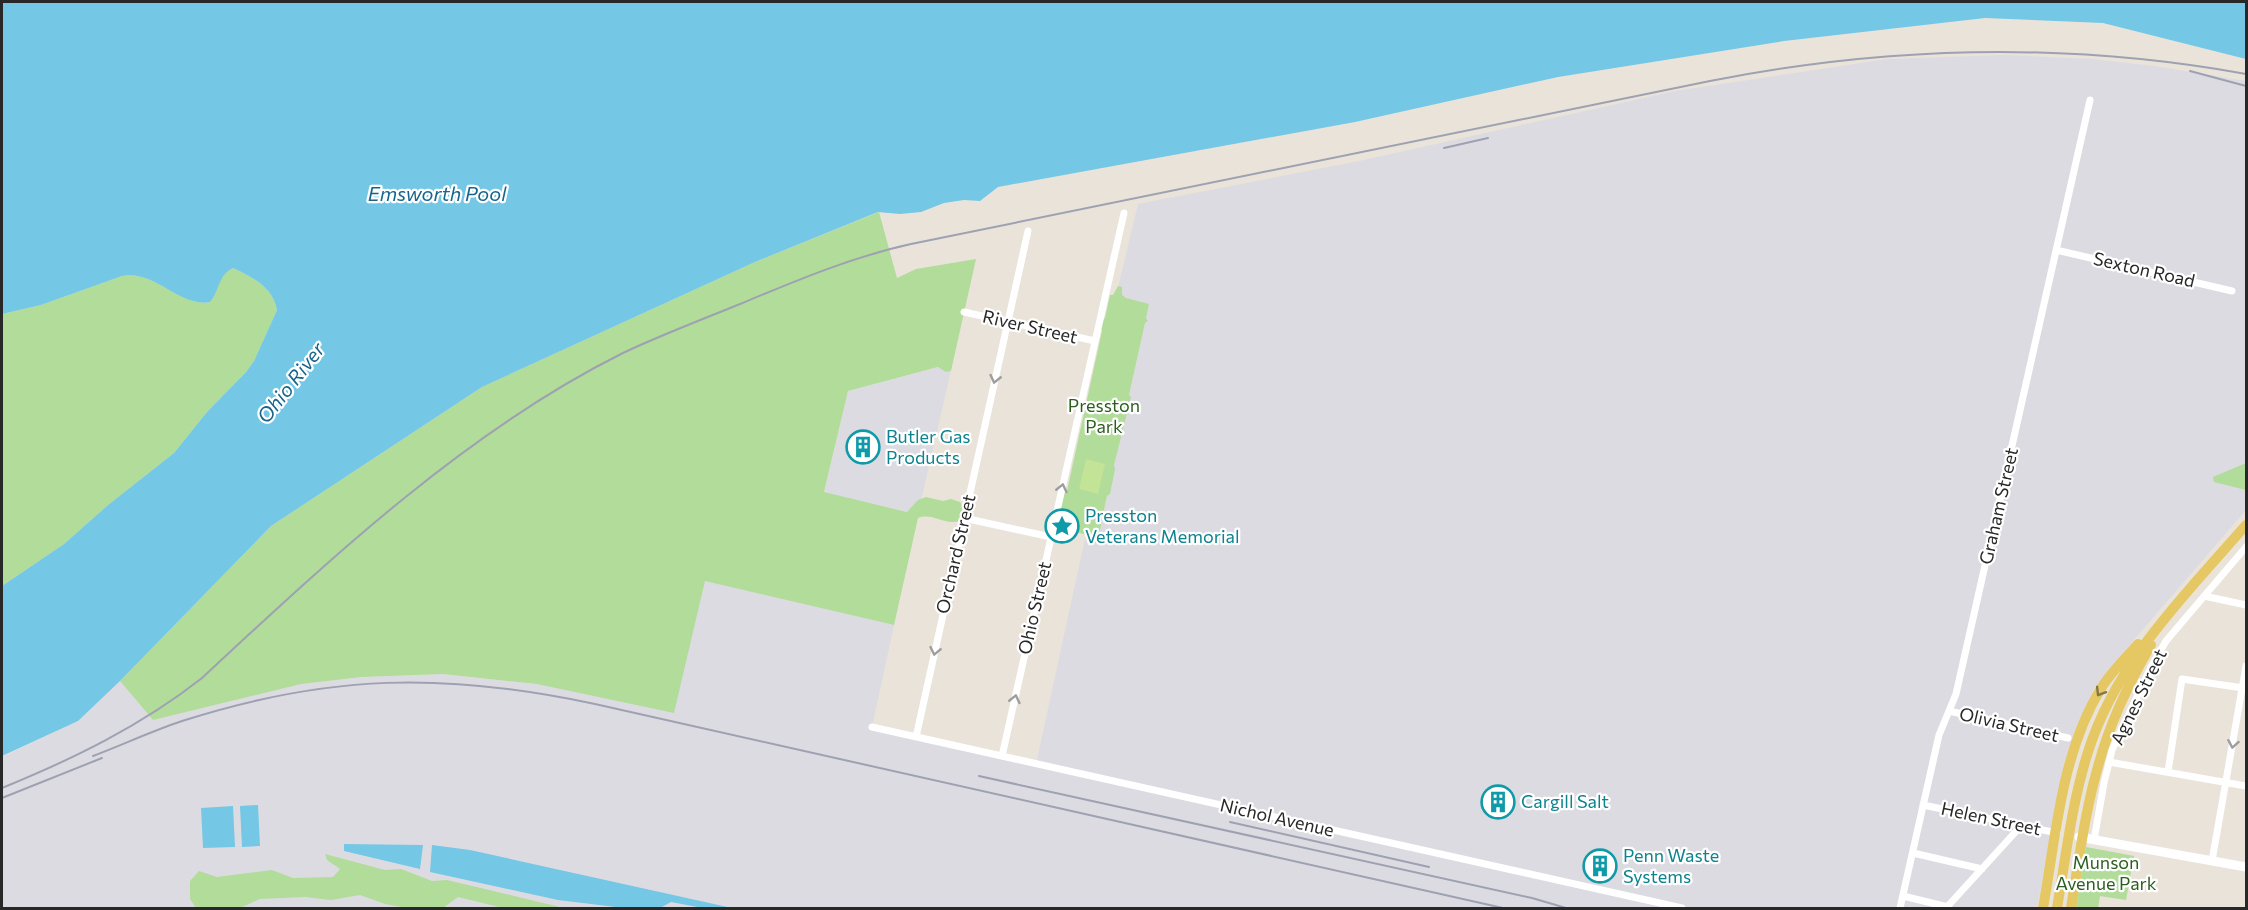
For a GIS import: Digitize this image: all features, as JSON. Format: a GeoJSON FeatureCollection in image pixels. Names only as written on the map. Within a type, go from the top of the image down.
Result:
{"type":"FeatureCollection","features":[{"type":"Feature","properties":{"kind":"main road"},"geometry":{"type":"LineString","coordinates":[[2057,909],[2078,791],[2088,750],[2100,721],[2121,679],[2191,588],[2247,525]]}},
{"type":"Feature","properties":{"kind":"main road"},"geometry":{"type":"LineString","coordinates":[[2043,909],[2064,788],[2074,750],[2096,698],[2107,680],[2143,638],[2168,618]]}},
{"type":"Feature","properties":{"kind":"main road"},"geometry":{"type":"LineString","coordinates":[[2070,909],[2086,838],[2090,796],[2108,735],[2147,652],[2168,618]]}},
{"type":"Feature","properties":{"kind":"street","name":"Graham Street"},"geometry":{"type":"LineString","coordinates":[[1900,909],[1939,735],[1956,694],[2090,100]]}},
{"type":"Feature","properties":{"kind":"street","name":"Ohio Street"},"geometry":{"type":"LineString","coordinates":[[1002,756],[1124,213]]}},
{"type":"Feature","properties":{"kind":"street","name":"Orchard Street"},"geometry":{"type":"LineString","coordinates":[[916,737],[1028,231]]}},
{"type":"Feature","properties":{"kind":"street","name":"Sexton Road"},"geometry":{"type":"LineString","coordinates":[[2056,250],[2232,291]]}},
{"type":"Feature","properties":{"kind":"street","name":"River Street"},"geometry":{"type":"LineString","coordinates":[[964,312],[1095,341]]}},
{"type":"Feature","properties":{"kind":"street"},"geometry":{"type":"LineString","coordinates":[[964,518],[1051,537]]}},
{"type":"Feature","properties":{"kind":"street","name":"Agnes Street"},"geometry":{"type":"LineString","coordinates":[[2086,838],[2122,727],[2158,654],[2247,547]]}},
{"type":"Feature","properties":{"kind":"street"},"geometry":{"type":"LineString","coordinates":[[2204,596],[2247,605]]}},
{"type":"Feature","properties":{"kind":"street"},"geometry":{"type":"LineString","coordinates":[[2212,861],[2247,666]]}},
{"type":"Feature","properties":{"kind":"street"},"geometry":{"type":"LineString","coordinates":[[2168,772],[2182,679],[2243,688]]}},
{"type":"Feature","properties":{"kind":"street","name":"Olivia Street"},"geometry":{"type":"LineString","coordinates":[[1949,711],[2068,738]]}},
{"type":"Feature","properties":{"kind":"street","name":"Nichol Avenue"},"geometry":{"type":"LineString","coordinates":[[872,727],[1682,909]]}},
{"type":"Feature","properties":{"kind":"street"},"geometry":{"type":"LineString","coordinates":[[2109,762],[2247,786]]}},
{"type":"Feature","properties":{"kind":"street","name":"Helen Street"},"geometry":{"type":"LineString","coordinates":[[1923,805],[2058,833]]}},
{"type":"Feature","properties":{"kind":"street"},"geometry":{"type":"LineString","coordinates":[[1903,896],[1947,908],[2020,826]]}},
{"type":"Feature","properties":{"kind":"street"},"geometry":{"type":"LineString","coordinates":[[2086,838],[2247,867]]}},
{"type":"Feature","properties":{"kind":"street"},"geometry":{"type":"LineString","coordinates":[[1913,853],[1982,869]]}},
{"type":"Feature","properties":{"kind":"shaded area"},"geometry":{"type":"Polygon","coordinates":[[[2006,55],[2092,59],[2155,66],[2246,81],[2246,510],[2094,688],[2075,730],[2065,761],[2037,908],[2,908],[2,757],[78,721],[120,681],[153,720],[300,684],[362,677],[443,674],[537,684],[705,580],[894,625],[872,727],[1036,764],[1086,534],[1098,537],[1149,305],[1116,296],[1138,204],[1359,161],[1675,91],[1887,59],[2006,55]]]}},
{"type":"Feature","properties":{"kind":"shaded area"},"geometry":{"type":"Polygon","coordinates":[[[947,365],[952,366],[918,514],[824,493],[848,391],[947,365]]]}},
{"type":"Feature","properties":{"kind":"green space"},"geometry":{"type":"Polygon","coordinates":[[[879,212],[897,278],[916,269],[976,259],[951,371],[946,372],[938,367],[848,391],[824,492],[907,512],[918,500],[926,497],[943,501],[951,499],[960,502],[965,509],[963,520],[956,522],[929,517],[918,518],[894,625],[705,581],[674,713],[537,684],[443,674],[362,677],[301,684],[153,720],[120,681],[271,526],[482,387],[755,262],[879,212]]]}},
{"type":"Feature","properties":{"kind":"green space"},"geometry":{"type":"Polygon","coordinates":[[[233,268],[261,284],[271,295],[277,310],[254,361],[207,412],[174,453],[108,505],[64,544],[2,586],[2,314],[41,305],[122,276],[146,278],[189,300],[210,302],[221,278],[233,268]]]}},
{"type":"Feature","properties":{"kind":"green space","name":"Presston Park"},"geometry":{"type":"Polygon","coordinates":[[[1118,286],[1122,287],[1122,295],[1126,298],[1149,304],[1146,318],[1148,321],[1145,323],[1129,395],[1131,397],[1114,465],[1110,494],[1107,496],[1096,543],[1088,541],[1087,535],[1073,531],[1071,535],[1066,536],[1059,528],[1060,523],[1056,519],[1061,495],[1067,491],[1101,327],[1110,295],[1113,295],[1118,286]]]}},
{"type":"Feature","properties":{"kind":"green space"},"geometry":{"type":"Polygon","coordinates":[[[1086,459],[1105,464],[1098,494],[1079,489],[1086,459]]]}},
{"type":"Feature","properties":{"kind":"green space"},"geometry":{"type":"Polygon","coordinates":[[[2246,463],[2246,490],[2214,482],[2213,477],[2246,463]]]}},
{"type":"Feature","properties":{"kind":"green space","name":"Munson Avenue Park"},"geometry":{"type":"Polygon","coordinates":[[[2086,847],[2134,856],[2126,900],[2100,896],[2098,908],[2076,908],[2086,847]]]}},
{"type":"Feature","properties":{"kind":"green space"},"geometry":{"type":"Polygon","coordinates":[[[325,854],[385,870],[401,869],[432,881],[447,880],[564,908],[503,908],[458,897],[443,908],[407,908],[385,904],[360,895],[331,900],[305,897],[260,899],[240,908],[196,908],[190,899],[190,881],[199,871],[217,877],[272,870],[293,878],[333,877],[340,869],[327,860],[325,854]]]}},
{"type":"Feature","properties":{"kind":"water","name":"Emsworth Pool"},"geometry":{"type":"Polygon","coordinates":[[[2,2],[2246,2],[2246,59],[2103,23],[1985,18],[1784,41],[1558,77],[1355,122],[998,187],[980,201],[964,200],[944,203],[921,212],[900,214],[878,212],[755,262],[482,387],[271,526],[78,721],[2,756],[2,586],[64,544],[108,505],[174,453],[207,412],[254,361],[277,310],[271,295],[261,284],[233,268],[224,275],[210,302],[188,300],[146,278],[122,276],[41,305],[2,314],[2,2]]]}},
{"type":"Feature","properties":{"kind":"water"},"geometry":{"type":"Polygon","coordinates":[[[258,805],[260,846],[242,847],[240,806],[258,805]]]}},
{"type":"Feature","properties":{"kind":"water"},"geometry":{"type":"Polygon","coordinates":[[[233,806],[235,847],[203,848],[201,808],[233,806]]]}},
{"type":"Feature","properties":{"kind":"water"},"geometry":{"type":"Polygon","coordinates":[[[344,844],[423,845],[420,869],[344,851],[344,844]]]}},
{"type":"Feature","properties":{"kind":"water"},"geometry":{"type":"Polygon","coordinates":[[[432,845],[470,850],[732,908],[703,908],[671,902],[660,908],[624,908],[558,900],[430,872],[432,845]]]}},
{"type":"Feature","properties":{"kind":"railway"},"geometry":{"type":"LineString","coordinates":[[2,788],[106,740],[179,695],[202,678],[299,588],[401,500],[509,420],[565,385],[652,340],[845,263],[911,244],[1777,69],[1911,55],[1978,52],[2112,57],[2246,74]]}},
{"type":"Feature","properties":{"kind":"railway"},"geometry":{"type":"LineString","coordinates":[[2190,71],[2246,86]]}},
{"type":"Feature","properties":{"kind":"railway"},"geometry":{"type":"LineString","coordinates":[[1444,148],[1488,138]]}},
{"type":"Feature","properties":{"kind":"railway"},"geometry":{"type":"LineString","coordinates":[[93,756],[182,721],[236,705],[287,694],[387,683],[437,683],[487,687],[595,704],[1503,908]]}},
{"type":"Feature","properties":{"kind":"railway"},"geometry":{"type":"LineString","coordinates":[[2,798],[102,758]]}},
{"type":"Feature","properties":{"kind":"railway"},"geometry":{"type":"LineString","coordinates":[[979,776],[1532,898],[1566,908]]}},
{"type":"Feature","properties":{"kind":"railway"},"geometry":{"type":"LineString","coordinates":[[1230,822],[1429,867]]}},
{"type":"Feature","properties":{"kind":"place","name":"Butler Gas Products"},"geometry":{"type":"Point","coordinates":[863,447]}},
{"type":"Feature","properties":{"kind":"place","name":"Presston Veterans Memorial"},"geometry":{"type":"Point","coordinates":[1062,526]}},
{"type":"Feature","properties":{"kind":"place","name":"Cargill Salt"},"geometry":{"type":"Point","coordinates":[1498,802]}},
{"type":"Feature","properties":{"kind":"place","name":"Penn Waste Systems"},"geometry":{"type":"Point","coordinates":[1600,866]}},
{"type":"Feature","properties":{"kind":"water label","name":"Ohio River"},"geometry":{"type":"Point","coordinates":[291,383]}}]}
